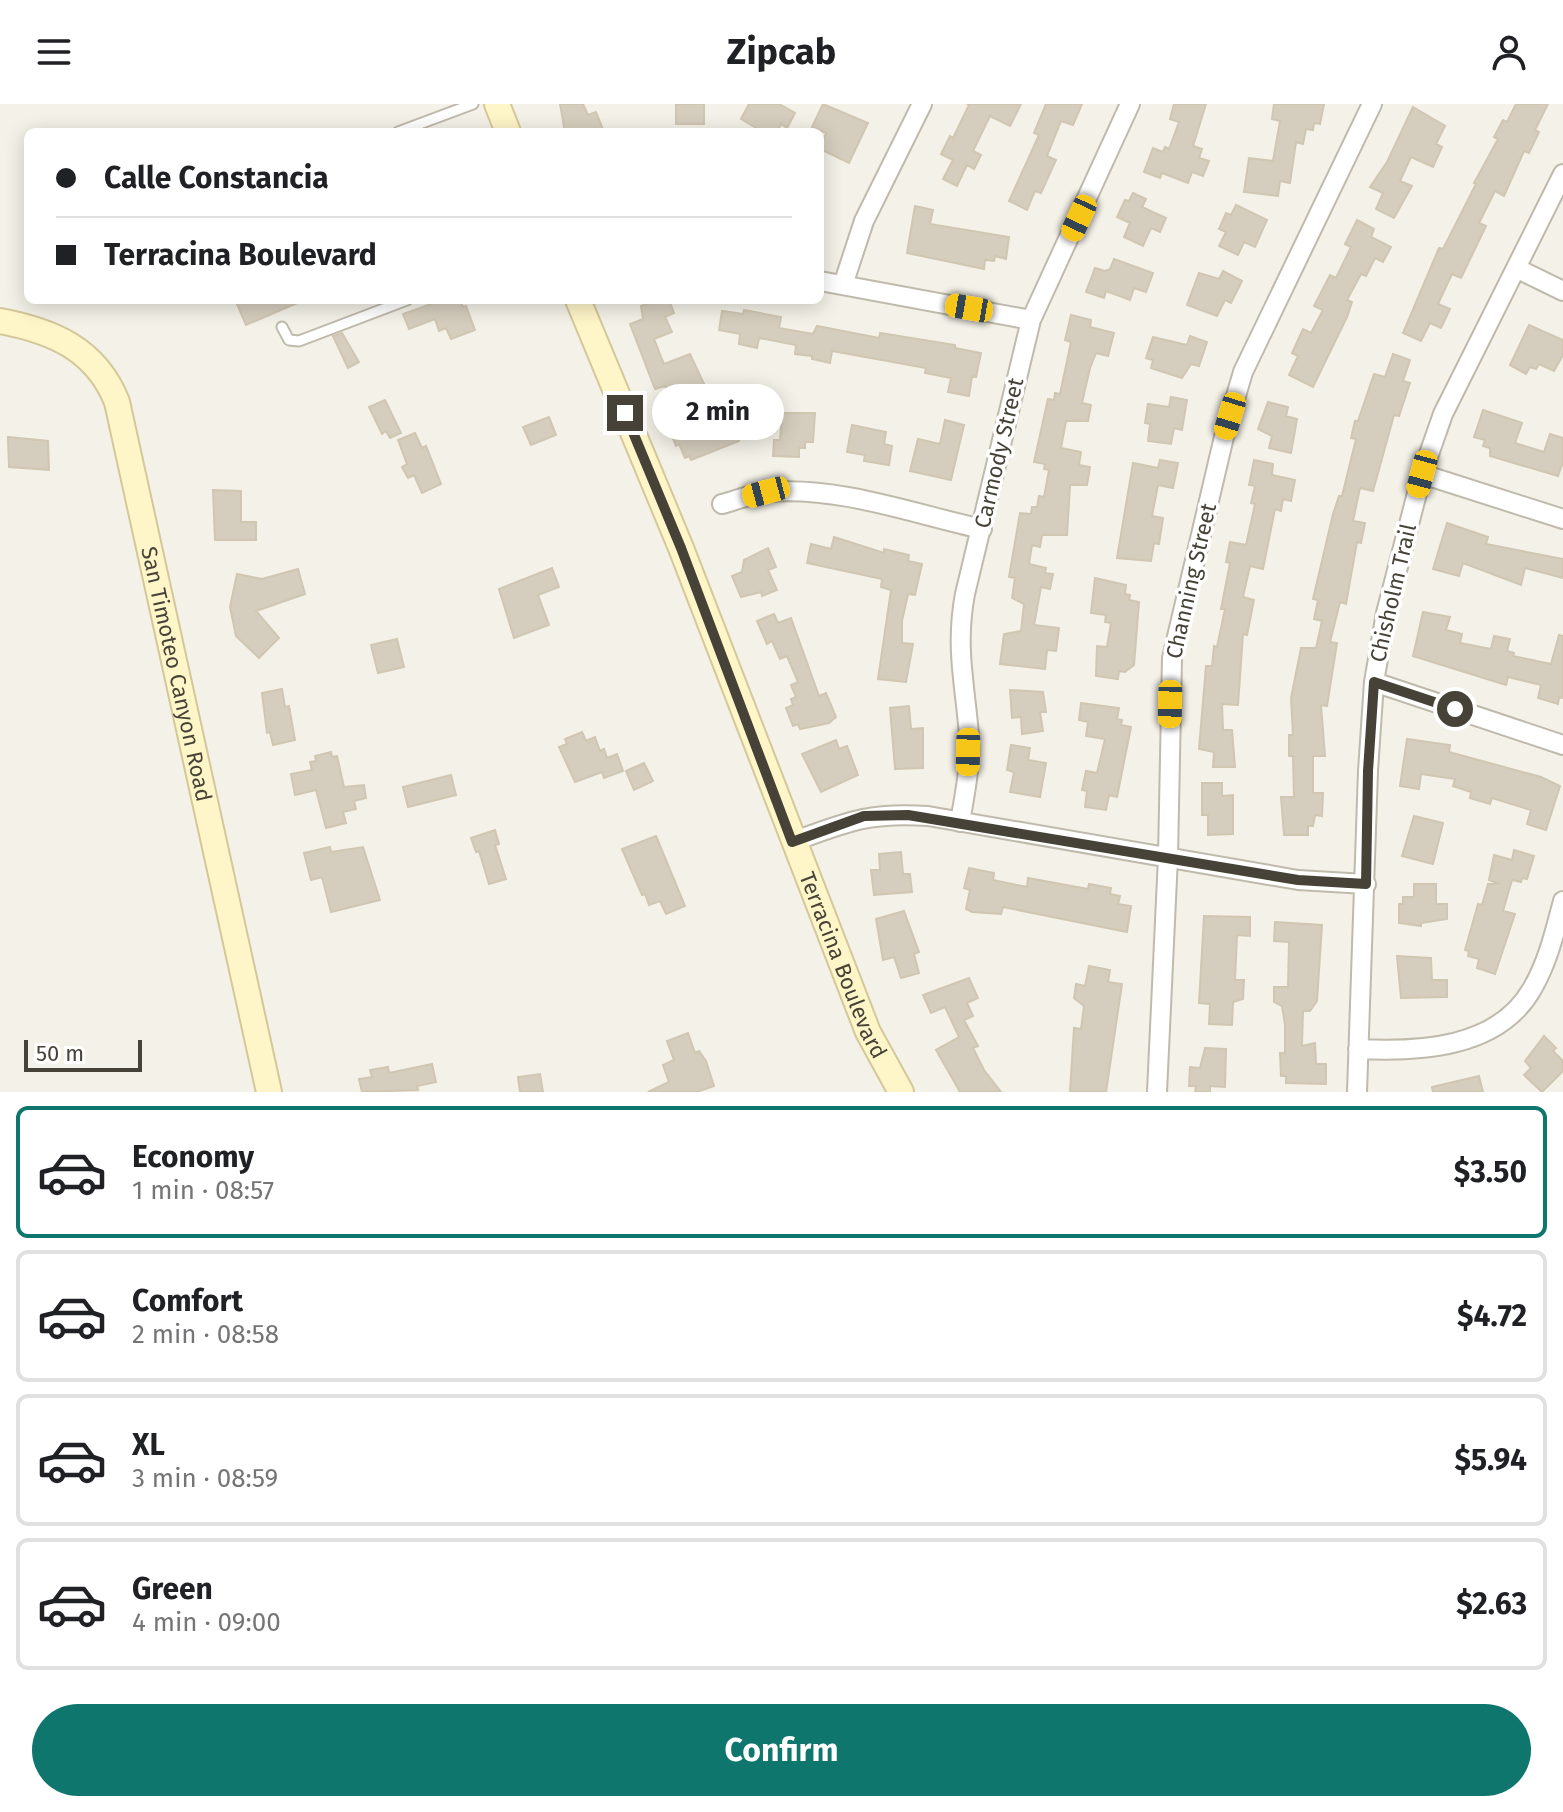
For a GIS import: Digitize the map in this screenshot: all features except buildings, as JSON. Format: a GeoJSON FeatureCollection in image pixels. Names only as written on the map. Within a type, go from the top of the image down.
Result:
{"type":"FeatureCollection","features":[{"type":"Feature","properties":{"kind":"main road"},"geometry":{"type":"LineString","coordinates":[[497,104],[506,128]]}},
{"type":"Feature","properties":{"kind":"main road","name":"Terracina Boulevard"},"geometry":{"type":"LineString","coordinates":[[580,304],[681,548],[792,842],[868,1032],[901,1092]]}},
{"type":"Feature","properties":{"kind":"main road","name":"San Timoteo Canyon Road"},"geometry":{"type":"LineString","coordinates":[[0,321],[39,330],[74,345],[101,370],[117,402],[269,1092]]}},
{"type":"Feature","properties":{"kind":"street"},"geometry":{"type":"LineString","coordinates":[[843,285],[864,221],[922,104]]}},
{"type":"Feature","properties":{"kind":"street","name":"Carmody Street"},"geometry":{"type":"LineString","coordinates":[[960,822],[969,736],[959,665],[959,626],[1031,320],[1130,104]]}},
{"type":"Feature","properties":{"kind":"street","name":"Channing Street"},"geometry":{"type":"LineString","coordinates":[[1157,1092],[1168,857],[1172,658],[1224,437],[1243,372],[1372,104]]}},
{"type":"Feature","properties":{"kind":"street","name":"Chisholm Trail"},"geometry":{"type":"LineString","coordinates":[[1357,1092],[1368,771],[1374,682],[1386,613],[1422,474],[1443,414],[1563,174]]}},
{"type":"Feature","properties":{"kind":"street"},"geometry":{"type":"LineString","coordinates":[[1516,268],[1563,291]]}},
{"type":"Feature","properties":{"kind":"street"},"geometry":{"type":"LineString","coordinates":[[824,282],[1031,320]]}},
{"type":"Feature","properties":{"kind":"street"},"geometry":{"type":"LineString","coordinates":[[1422,474],[1563,519]]}},
{"type":"Feature","properties":{"kind":"street"},"geometry":{"type":"LineString","coordinates":[[722,504],[766,492],[794,491],[835,495],[982,529]]}},
{"type":"Feature","properties":{"kind":"street"},"geometry":{"type":"LineString","coordinates":[[1374,682],[1563,745]]}},
{"type":"Feature","properties":{"kind":"street"},"geometry":{"type":"LineString","coordinates":[[792,842],[864,816],[888,813],[960,822],[1298,880],[1366,884]]}},
{"type":"Feature","properties":{"kind":"street"},"geometry":{"type":"LineString","coordinates":[[1358,1049],[1407,1051],[1455,1042],[1485,1032],[1510,1015],[1531,992],[1547,960],[1563,901]]}},
{"type":"Feature","properties":{"kind":"lane"},"geometry":{"type":"LineString","coordinates":[[409,128],[473,104]]}},
{"type":"Feature","properties":{"kind":"lane"},"geometry":{"type":"LineString","coordinates":[[282,327],[289,340],[299,341],[396,304]]}},
{"type":"Feature","properties":{"kind":"route"},"geometry":{"type":"LineString","coordinates":[[625,413],[681,548],[792,842],[864,816],[888,813],[928,816],[1298,880],[1366,884],[1368,771],[1374,682],[1455,709]]}}]}
